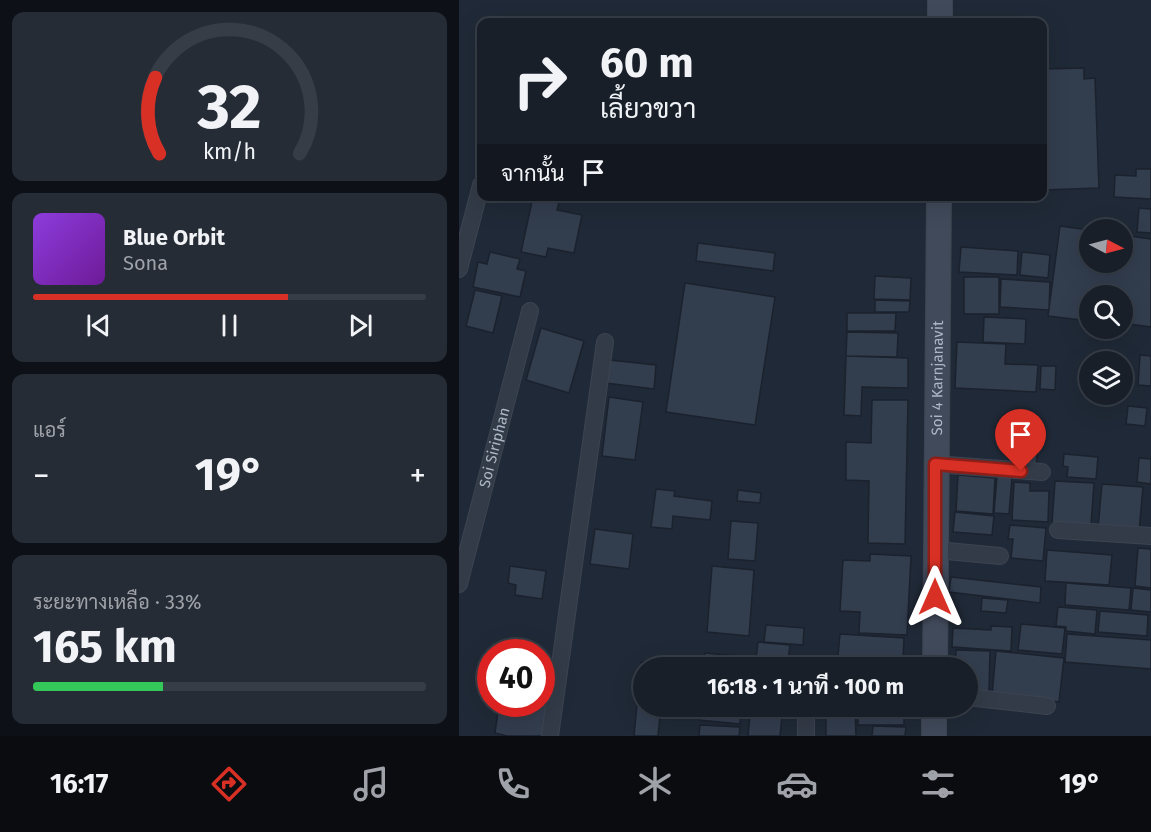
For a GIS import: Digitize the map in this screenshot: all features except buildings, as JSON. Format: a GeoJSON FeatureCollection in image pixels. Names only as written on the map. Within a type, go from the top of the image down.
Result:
{"type":"FeatureCollection","features":[{"type":"Feature","properties":{"kind":"street"},"geometry":{"type":"LineString","coordinates":[[940,0],[940,18]]}},
{"type":"Feature","properties":{"kind":"street"},"geometry":{"type":"LineString","coordinates":[[459,269],[477,200]]}},
{"type":"Feature","properties":{"kind":"street","name":"Soi 4 Karnjanavit"},"geometry":{"type":"LineString","coordinates":[[935,657],[939,201]]}},
{"type":"Feature","properties":{"kind":"street","name":"Soi Siriphan"},"geometry":{"type":"LineString","coordinates":[[459,584],[529,311]]}},
{"type":"Feature","properties":{"kind":"street"},"geometry":{"type":"LineString","coordinates":[[549,736],[605,342]]}},
{"type":"Feature","properties":{"kind":"street"},"geometry":{"type":"LineString","coordinates":[[935,464],[1042,472]]}},
{"type":"Feature","properties":{"kind":"street"},"geometry":{"type":"LineString","coordinates":[[1058,530],[1151,536]]}},
{"type":"Feature","properties":{"kind":"street"},"geometry":{"type":"LineString","coordinates":[[936,550],[1000,556]]}},
{"type":"Feature","properties":{"kind":"street"},"geometry":{"type":"LineString","coordinates":[[978,698],[1047,706]]}},
{"type":"Feature","properties":{"kind":"street"},"geometry":{"type":"LineString","coordinates":[[934,717],[934,736]]}},
{"type":"Feature","properties":{"kind":"route"},"geometry":{"type":"LineString","coordinates":[[935,597],[935,464],[1021,471]]}}]}
